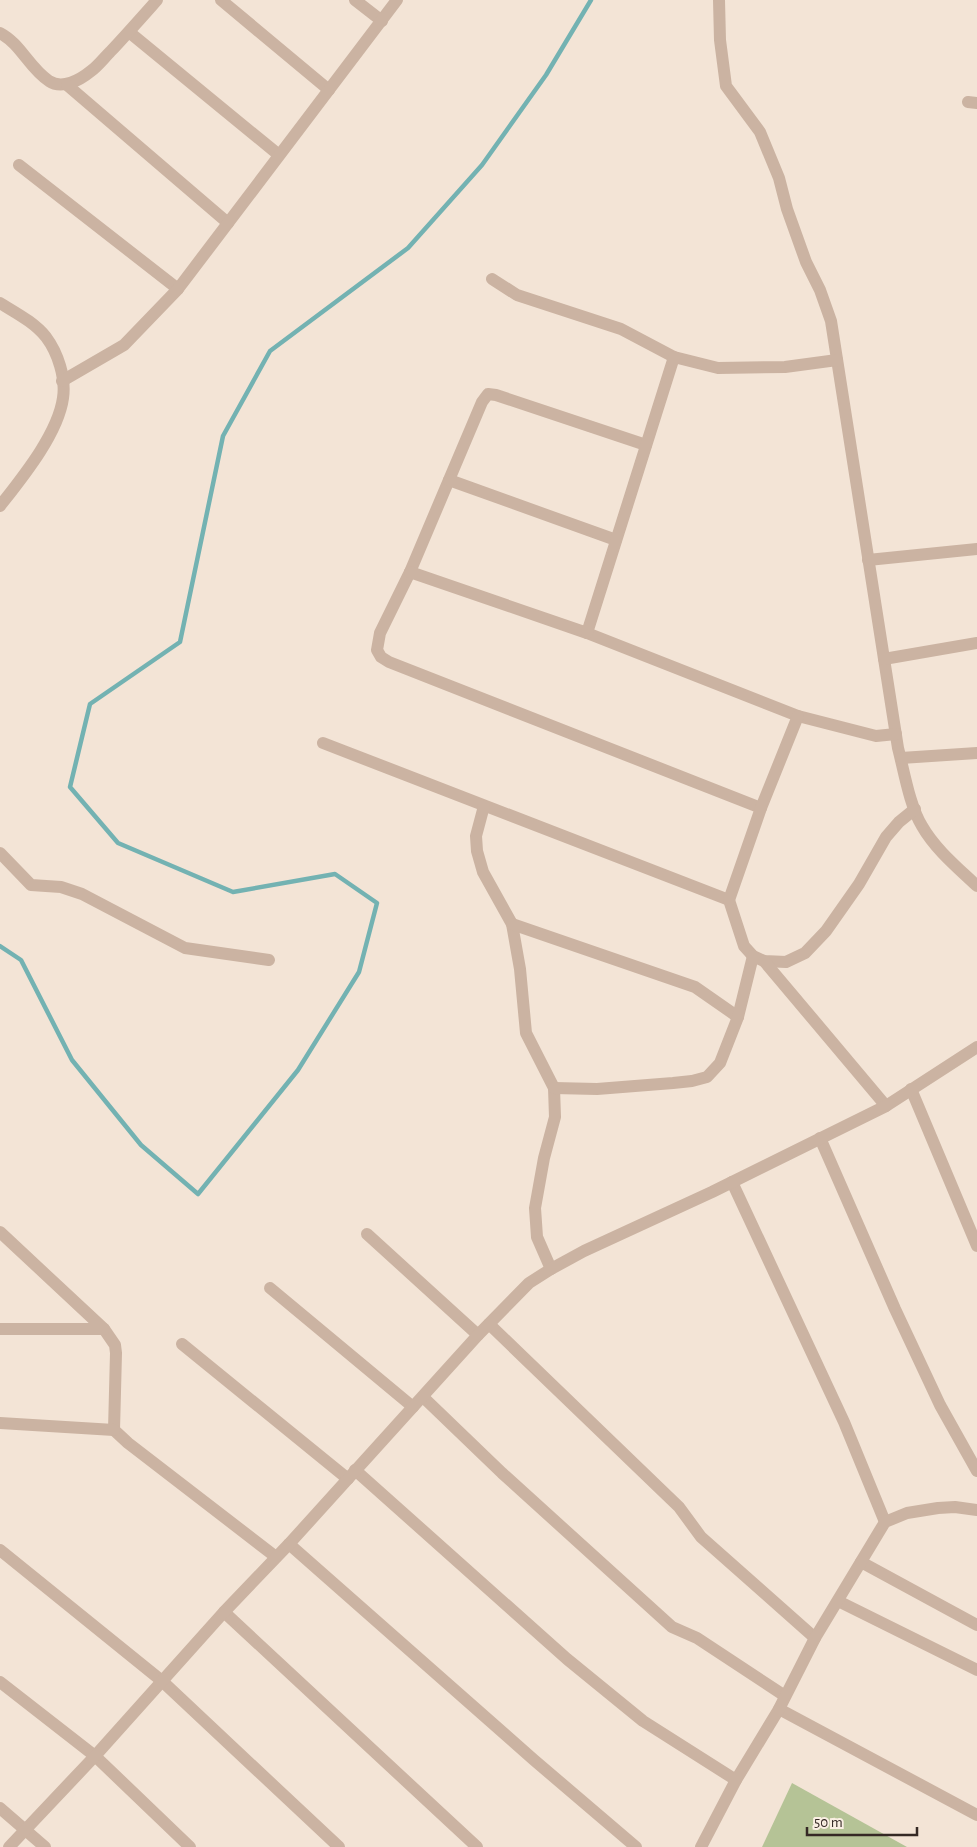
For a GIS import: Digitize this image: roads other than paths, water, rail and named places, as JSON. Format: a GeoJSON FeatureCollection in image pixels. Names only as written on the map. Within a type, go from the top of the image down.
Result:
{"type":"FeatureCollection","features":[{"type":"Feature","properties":{"kind":"street"},"geometry":{"type":"LineString","coordinates":[[67,85],[92,71],[157,0]]}},
{"type":"Feature","properties":{"kind":"street"},"geometry":{"type":"LineString","coordinates":[[221,0],[329,90]]}},
{"type":"Feature","properties":{"kind":"street"},"geometry":{"type":"LineString","coordinates":[[355,0],[382,21]]}},
{"type":"Feature","properties":{"kind":"street"},"geometry":{"type":"LineString","coordinates":[[62,382],[124,345],[178,289],[397,0]]}},
{"type":"Feature","properties":{"kind":"street"},"geometry":{"type":"LineString","coordinates":[[719,0],[721,48],[726,86],[760,132],[806,262],[820,290],[831,321],[900,758],[922,826],[940,849],[977,886]]}},
{"type":"Feature","properties":{"kind":"street"},"geometry":{"type":"LineString","coordinates":[[129,32],[279,155]]}},
{"type":"Feature","properties":{"kind":"street"},"geometry":{"type":"LineString","coordinates":[[0,33],[18,46],[24,57],[40,74],[51,83],[67,85],[228,223]]}},
{"type":"Feature","properties":{"kind":"street"},"geometry":{"type":"LineString","coordinates":[[19,165],[178,289]]}},
{"type":"Feature","properties":{"kind":"street"},"geometry":{"type":"LineString","coordinates":[[492,279],[516,295],[621,329],[674,357],[718,368],[785,367],[838,360]]}},
{"type":"Feature","properties":{"kind":"street"},"geometry":{"type":"LineString","coordinates":[[0,303],[30,322],[45,336],[58,357],[63,397],[47,439],[26,472],[0,506]]}},
{"type":"Feature","properties":{"kind":"street"},"geometry":{"type":"LineString","coordinates":[[587,633],[674,357]]}},
{"type":"Feature","properties":{"kind":"street"},"geometry":{"type":"LineString","coordinates":[[646,445],[496,395],[488,394],[482,402],[410,572],[380,632],[377,650],[381,657],[389,662],[761,808]]}},
{"type":"Feature","properties":{"kind":"street"},"geometry":{"type":"LineString","coordinates":[[449,480],[616,540]]}},
{"type":"Feature","properties":{"kind":"street"},"geometry":{"type":"LineString","coordinates":[[868,560],[977,549]]}},
{"type":"Feature","properties":{"kind":"street"},"geometry":{"type":"LineString","coordinates":[[410,572],[587,633],[798,716],[876,736],[896,734]]}},
{"type":"Feature","properties":{"kind":"street"},"geometry":{"type":"LineString","coordinates":[[884,658],[977,643]]}},
{"type":"Feature","properties":{"kind":"street"},"geometry":{"type":"LineString","coordinates":[[798,716],[761,808],[729,900],[744,946],[759,959],[886,1106]]}},
{"type":"Feature","properties":{"kind":"street"},"geometry":{"type":"LineString","coordinates":[[323,743],[729,900]]}},
{"type":"Feature","properties":{"kind":"street"},"geometry":{"type":"LineString","coordinates":[[900,758],[977,753]]}},
{"type":"Feature","properties":{"kind":"street"},"geometry":{"type":"LineString","coordinates":[[484,806],[476,836],[477,850],[483,872],[512,924],[520,970],[526,1033],[554,1088],[555,1116],[544,1158],[535,1208],[537,1237],[551,1269]]}},
{"type":"Feature","properties":{"kind":"street"},"geometry":{"type":"LineString","coordinates":[[759,959],[786,962],[805,953],[826,931],[859,884],[886,837],[899,822],[915,809]]}},
{"type":"Feature","properties":{"kind":"street"},"geometry":{"type":"LineString","coordinates":[[0,853],[31,885],[61,887],[82,894],[185,948],[269,960]]}},
{"type":"Feature","properties":{"kind":"street"},"geometry":{"type":"LineString","coordinates":[[512,924],[696,986],[738,1016]]}},
{"type":"Feature","properties":{"kind":"street"},"geometry":{"type":"LineString","coordinates":[[554,1088],[597,1089],[692,1081],[707,1077],[720,1063],[759,959]]}},
{"type":"Feature","properties":{"kind":"street"},"geometry":{"type":"LineString","coordinates":[[9,1847],[95,1756],[478,1335],[530,1283],[584,1251],[732,1182],[886,1106],[977,1046]]}},
{"type":"Feature","properties":{"kind":"street"},"geometry":{"type":"LineString","coordinates":[[910,1089],[977,1246]]}},
{"type":"Feature","properties":{"kind":"street"},"geometry":{"type":"LineString","coordinates":[[820,1138],[895,1309],[940,1405],[977,1471]]}},
{"type":"Feature","properties":{"kind":"street"},"geometry":{"type":"LineString","coordinates":[[732,1182],[844,1422],[885,1522]]}},
{"type":"Feature","properties":{"kind":"street"},"geometry":{"type":"LineString","coordinates":[[0,1232],[104,1329],[115,1345],[114,1430]]}},
{"type":"Feature","properties":{"kind":"street"},"geometry":{"type":"LineString","coordinates":[[367,1234],[478,1335]]}},
{"type":"Feature","properties":{"kind":"street"},"geometry":{"type":"LineString","coordinates":[[270,1288],[413,1407]]}},
{"type":"Feature","properties":{"kind":"street"},"geometry":{"type":"LineString","coordinates":[[489,1324],[679,1507],[701,1537],[815,1638]]}},
{"type":"Feature","properties":{"kind":"street"},"geometry":{"type":"LineString","coordinates":[[0,1329],[104,1329]]}},
{"type":"Feature","properties":{"kind":"street"},"geometry":{"type":"LineString","coordinates":[[182,1344],[352,1474],[567,1659],[643,1721],[736,1780]]}},
{"type":"Feature","properties":{"kind":"street"},"geometry":{"type":"LineString","coordinates":[[423,1397],[502,1473],[672,1627],[697,1638],[785,1696]]}},
{"type":"Feature","properties":{"kind":"street"},"geometry":{"type":"LineString","coordinates":[[0,1423],[114,1430],[128,1443],[276,1557]]}},
{"type":"Feature","properties":{"kind":"street"},"geometry":{"type":"LineString","coordinates":[[701,1847],[736,1780],[779,1709],[815,1638],[885,1522],[907,1512],[955,1506],[977,1510]]}},
{"type":"Feature","properties":{"kind":"street"},"geometry":{"type":"LineString","coordinates":[[289,1544],[534,1760],[636,1847]]}},
{"type":"Feature","properties":{"kind":"street"},"geometry":{"type":"LineString","coordinates":[[0,1550],[162,1681],[339,1847]]}},
{"type":"Feature","properties":{"kind":"street"},"geometry":{"type":"LineString","coordinates":[[861,1562],[977,1625]]}},
{"type":"Feature","properties":{"kind":"street"},"geometry":{"type":"LineString","coordinates":[[838,1601],[977,1670]]}},
{"type":"Feature","properties":{"kind":"street"},"geometry":{"type":"LineString","coordinates":[[224,1612],[478,1847]]}},
{"type":"Feature","properties":{"kind":"street"},"geometry":{"type":"LineString","coordinates":[[0,1682],[95,1756],[190,1847]]}},
{"type":"Feature","properties":{"kind":"street"},"geometry":{"type":"LineString","coordinates":[[779,1709],[977,1816]]}},
{"type":"Feature","properties":{"kind":"street"},"geometry":{"type":"LineString","coordinates":[[0,1808],[45,1847]]}},
{"type":"Feature","properties":{"kind":"waterway"},"geometry":{"type":"LineString","coordinates":[[0,946],[21,960],[72,1060],[141,1145],[198,1194],[298,1070],[359,972],[377,903],[335,874],[233,892],[118,843],[70,787],[90,704],[180,642],[223,436],[270,351],[408,248],[482,165],[546,75],[591,0]]}}]}
